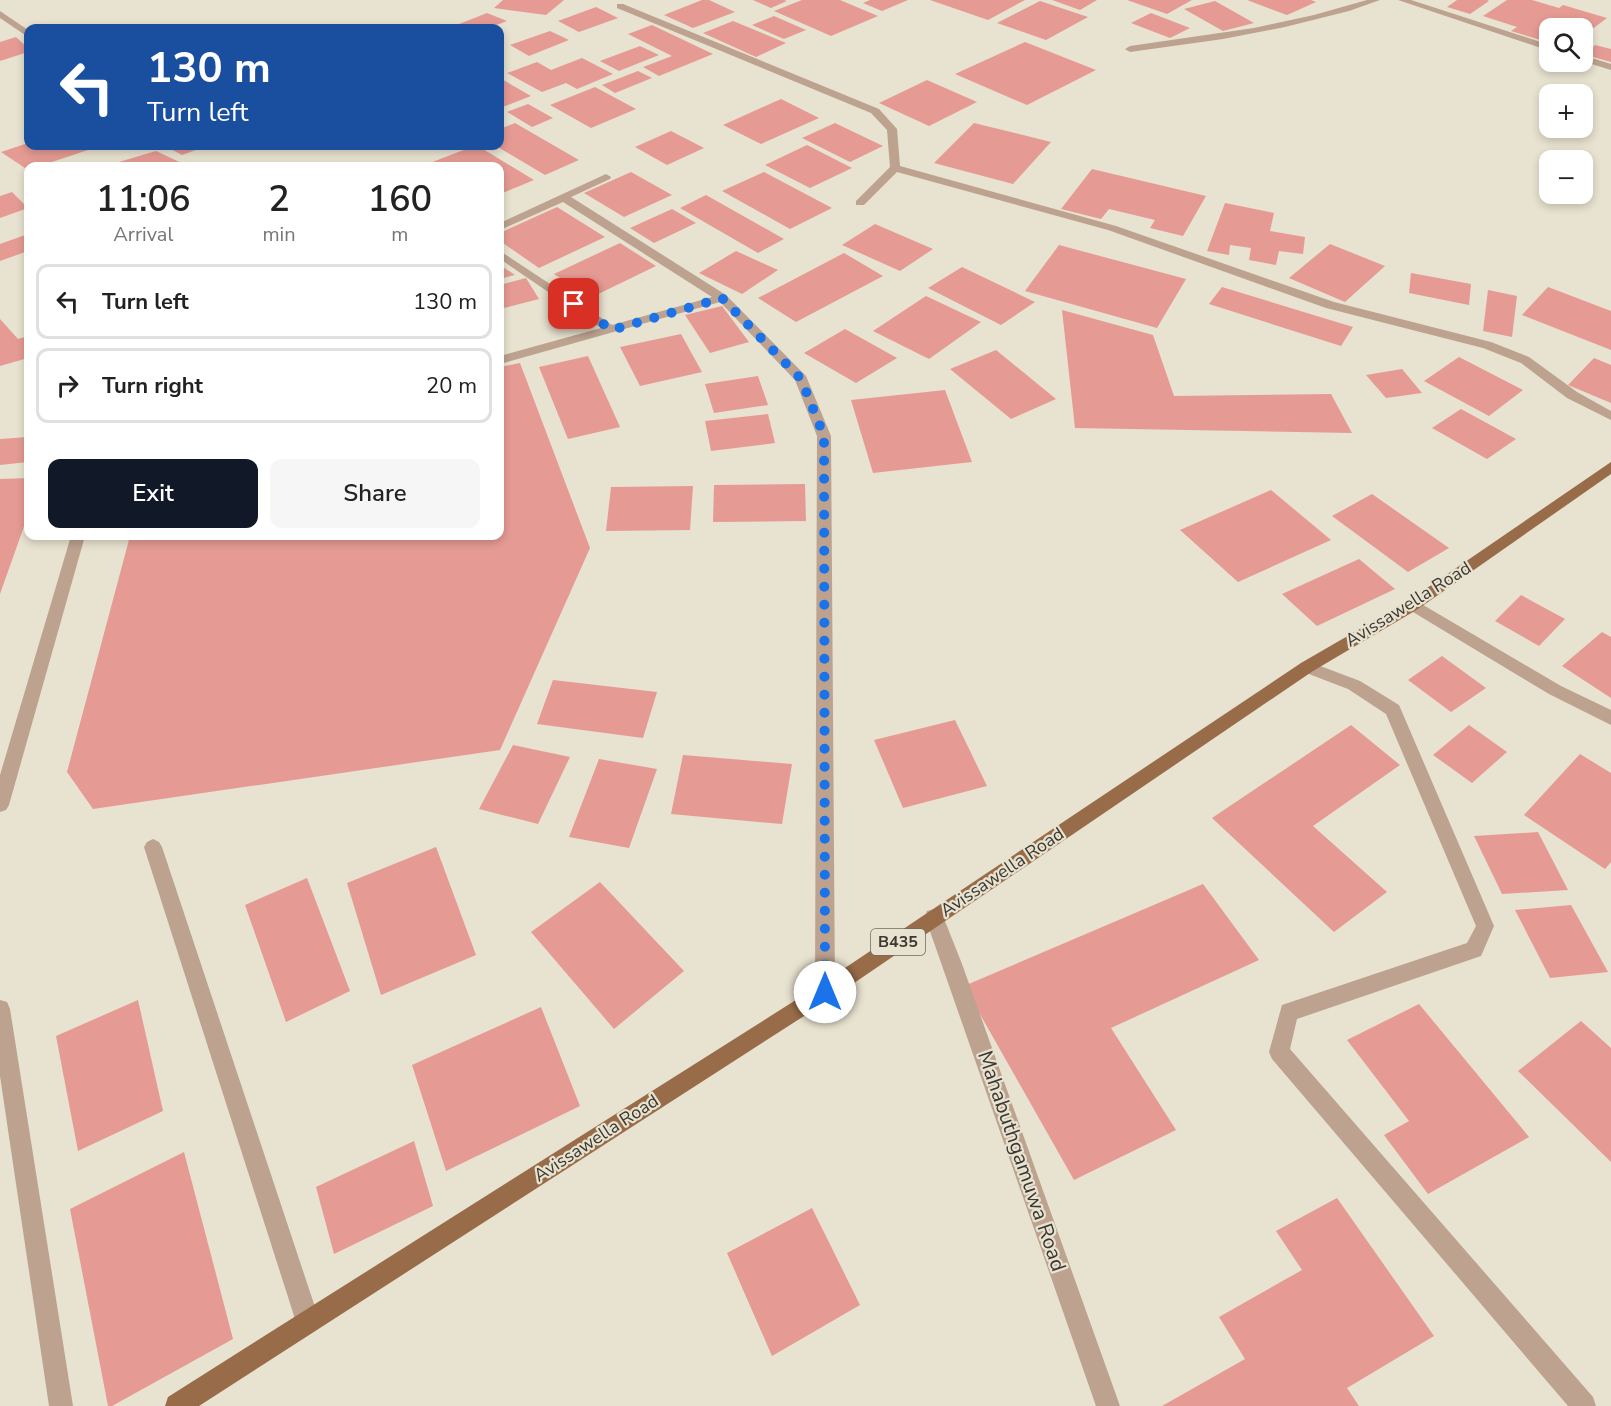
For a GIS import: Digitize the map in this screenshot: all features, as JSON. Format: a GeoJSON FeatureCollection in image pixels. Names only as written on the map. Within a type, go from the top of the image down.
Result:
{"type":"FeatureCollection","features":[{"type":"Feature","properties":{"kind":"main road","name":"Avissawella Road"},"geometry":{"type":"LineString","coordinates":[[177,1406],[825,992],[1307,667],[1413,605],[1611,467]]}},
{"type":"Feature","properties":{"kind":"street"},"geometry":{"type":"LineString","coordinates":[[1130,49],[1197,41],[1269,28],[1376,0]]}},
{"type":"Feature","properties":{"kind":"street"},"geometry":{"type":"LineString","coordinates":[[1402,0],[1539,44]]}},
{"type":"Feature","properties":{"kind":"street"},"geometry":{"type":"LineString","coordinates":[[620,6],[875,111],[892,129],[895,168],[860,203]]}},
{"type":"Feature","properties":{"kind":"street"},"geometry":{"type":"LineString","coordinates":[[0,14],[24,31]]}},
{"type":"Feature","properties":{"kind":"street"},"geometry":{"type":"LineString","coordinates":[[1593,61],[1611,67]]}},
{"type":"Feature","properties":{"kind":"street"},"geometry":{"type":"LineString","coordinates":[[895,168],[1112,228],[1330,305],[1487,345],[1525,360],[1572,395],[1611,416]]}},
{"type":"Feature","properties":{"kind":"street"},"geometry":{"type":"LineString","coordinates":[[504,224],[606,177]]}},
{"type":"Feature","properties":{"kind":"street"},"geometry":{"type":"LineString","coordinates":[[563,197],[722,298],[801,379],[824,436],[825,992]]}},
{"type":"Feature","properties":{"kind":"street"},"geometry":{"type":"LineString","coordinates":[[504,257],[612,330]]}},
{"type":"Feature","properties":{"kind":"street"},"geometry":{"type":"LineString","coordinates":[[504,359],[722,298]]}},
{"type":"Feature","properties":{"kind":"street"},"geometry":{"type":"LineString","coordinates":[[0,805],[77,540]]}},
{"type":"Feature","properties":{"kind":"street"},"geometry":{"type":"LineString","coordinates":[[1413,605],[1555,690],[1611,718]]}},
{"type":"Feature","properties":{"kind":"street"},"geometry":{"type":"LineString","coordinates":[[1307,667],[1354,685],[1393,710],[1485,926],[1474,950],[1289,1012],[1279,1052],[1584,1406]]}},
{"type":"Feature","properties":{"kind":"street"},"geometry":{"type":"LineString","coordinates":[[153,847],[308,1322]]}},
{"type":"Feature","properties":{"kind":"street","name":"Mahabuthgamuwa Road"},"geometry":{"type":"LineString","coordinates":[[934,918],[1108,1406]]}},
{"type":"Feature","properties":{"kind":"street"},"geometry":{"type":"LineString","coordinates":[[0,1009],[61,1406]]}},
{"type":"Feature","properties":{"kind":"building"},"geometry":{"type":"Polygon","coordinates":[[[503,0],[564,0],[546,15],[494,8],[503,0]]]}},
{"type":"Feature","properties":{"kind":"building"},"geometry":{"type":"Polygon","coordinates":[[[702,0],[709,0],[735,12],[693,28],[664,15],[702,0]]]}},
{"type":"Feature","properties":{"kind":"building"},"geometry":{"type":"Polygon","coordinates":[[[753,0],[784,0],[787,1],[771,8],[753,0]]]}},
{"type":"Feature","properties":{"kind":"building"},"geometry":{"type":"Polygon","coordinates":[[[802,0],[840,0],[878,16],[831,36],[774,11],[802,0]]]}},
{"type":"Feature","properties":{"kind":"building"},"geometry":{"type":"Polygon","coordinates":[[[870,0],[908,0],[882,11],[863,3],[870,0]]]}},
{"type":"Feature","properties":{"kind":"building"},"geometry":{"type":"Polygon","coordinates":[[[930,0],[1025,0],[988,20],[930,0]]]}},
{"type":"Feature","properties":{"kind":"building"},"geometry":{"type":"Polygon","coordinates":[[[1052,0],[1097,0],[1080,10],[1052,0]]]}},
{"type":"Feature","properties":{"kind":"building"},"geometry":{"type":"Polygon","coordinates":[[[1127,0],[1192,0],[1167,14],[1127,0]]]}},
{"type":"Feature","properties":{"kind":"building"},"geometry":{"type":"Polygon","coordinates":[[[1247,0],[1311,0],[1316,2],[1287,15],[1247,0]]]}},
{"type":"Feature","properties":{"kind":"building"},"geometry":{"type":"Polygon","coordinates":[[[1457,0],[1489,1],[1470,14],[1447,7],[1457,0]]]}},
{"type":"Feature","properties":{"kind":"building"},"geometry":{"type":"Polygon","coordinates":[[[1507,0],[1532,0],[1559,8],[1563,5],[1607,18],[1593,28],[1593,18],[1539,18],[1539,40],[1511,31],[1517,27],[1483,16],[1507,0]]]}},
{"type":"Feature","properties":{"kind":"building"},"geometry":{"type":"Polygon","coordinates":[[[1040,1],[1088,17],[1046,40],[997,23],[1040,1]]]}},
{"type":"Feature","properties":{"kind":"building"},"geometry":{"type":"Polygon","coordinates":[[[1215,1],[1254,23],[1223,31],[1184,9],[1215,1]]]}},
{"type":"Feature","properties":{"kind":"building"},"geometry":{"type":"Polygon","coordinates":[[[596,7],[618,18],[579,32],[558,21],[596,7]]]}},
{"type":"Feature","properties":{"kind":"building"},"geometry":{"type":"Polygon","coordinates":[[[487,13],[507,21],[499,24],[459,24],[487,13]]]}},
{"type":"Feature","properties":{"kind":"building"},"geometry":{"type":"Polygon","coordinates":[[[1151,13],[1190,28],[1170,38],[1131,23],[1151,13]]]}},
{"type":"Feature","properties":{"kind":"building"},"geometry":{"type":"Polygon","coordinates":[[[774,16],[806,30],[784,39],[752,25],[774,16]]]}},
{"type":"Feature","properties":{"kind":"building"},"geometry":{"type":"Polygon","coordinates":[[[733,21],[786,43],[756,57],[703,33],[733,21]]]}},
{"type":"Feature","properties":{"kind":"building"},"geometry":{"type":"Polygon","coordinates":[[[652,25],[713,54],[659,76],[643,67],[672,56],[628,34],[652,25]]]}},
{"type":"Feature","properties":{"kind":"building"},"geometry":{"type":"Polygon","coordinates":[[[550,31],[569,40],[529,56],[510,45],[550,31]]]}},
{"type":"Feature","properties":{"kind":"building"},"geometry":{"type":"Polygon","coordinates":[[[16,37],[24,44],[24,53],[0,61],[0,42],[16,37]]]}},
{"type":"Feature","properties":{"kind":"building"},"geometry":{"type":"Polygon","coordinates":[[[1025,42],[1096,70],[1027,105],[955,74],[1025,42]]]}},
{"type":"Feature","properties":{"kind":"building"},"geometry":{"type":"Polygon","coordinates":[[[1595,45],[1611,49],[1611,62],[1593,57],[1595,45]]]}},
{"type":"Feature","properties":{"kind":"building"},"geometry":{"type":"Polygon","coordinates":[[[640,46],[659,55],[619,71],[600,61],[640,46]]]}},
{"type":"Feature","properties":{"kind":"building"},"geometry":{"type":"Polygon","coordinates":[[[582,58],[613,74],[577,89],[566,83],[542,92],[507,73],[537,62],[551,70],[582,58]]]}},
{"type":"Feature","properties":{"kind":"building"},"geometry":{"type":"Polygon","coordinates":[[[638,71],[652,78],[615,93],[602,85],[638,71]]]}},
{"type":"Feature","properties":{"kind":"building"},"geometry":{"type":"Polygon","coordinates":[[[504,80],[531,96],[504,106],[504,80]]]}},
{"type":"Feature","properties":{"kind":"building"},"geometry":{"type":"Polygon","coordinates":[[[927,80],[977,102],[929,126],[879,103],[927,80]]]}},
{"type":"Feature","properties":{"kind":"building"},"geometry":{"type":"Polygon","coordinates":[[[595,87],[636,109],[591,128],[550,105],[595,87]]]}},
{"type":"Feature","properties":{"kind":"building"},"geometry":{"type":"Polygon","coordinates":[[[781,99],[819,118],[761,144],[723,125],[781,99]]]}},
{"type":"Feature","properties":{"kind":"building"},"geometry":{"type":"Polygon","coordinates":[[[528,104],[553,118],[532,127],[507,112],[528,104]]]}},
{"type":"Feature","properties":{"kind":"building"},"geometry":{"type":"Polygon","coordinates":[[[515,123],[579,160],[545,175],[503,150],[504,127],[515,123]]]}},
{"type":"Feature","properties":{"kind":"building"},"geometry":{"type":"Polygon","coordinates":[[[835,123],[883,146],[850,162],[802,138],[835,123]]]}},
{"type":"Feature","properties":{"kind":"building"},"geometry":{"type":"Polygon","coordinates":[[[974,123],[1051,142],[1013,184],[934,163],[974,123]]]}},
{"type":"Feature","properties":{"kind":"building"},"geometry":{"type":"Polygon","coordinates":[[[671,131],[704,148],[667,165],[635,147],[671,131]]]}},
{"type":"Feature","properties":{"kind":"building"},"geometry":{"type":"Polygon","coordinates":[[[24,144],[24,150],[88,150],[52,162],[24,162],[24,167],[1,152],[24,144]]]}},
{"type":"Feature","properties":{"kind":"building"},"geometry":{"type":"Polygon","coordinates":[[[807,145],[852,168],[810,188],[765,165],[807,145]]]}},
{"type":"Feature","properties":{"kind":"building"},"geometry":{"type":"Polygon","coordinates":[[[173,150],[196,150],[182,155],[173,150]]]}},
{"type":"Feature","properties":{"kind":"building"},"geometry":{"type":"Polygon","coordinates":[[[464,150],[485,150],[534,180],[504,192],[504,162],[432,162],[464,150]]]}},
{"type":"Feature","properties":{"kind":"building"},"geometry":{"type":"Polygon","coordinates":[[[156,151],[179,162],[119,162],[156,151]]]}},
{"type":"Feature","properties":{"kind":"building"},"geometry":{"type":"Polygon","coordinates":[[[1092,169],[1206,196],[1183,236],[1150,228],[1155,220],[1109,209],[1101,219],[1061,209],[1092,169]]]}},
{"type":"Feature","properties":{"kind":"building"},"geometry":{"type":"Polygon","coordinates":[[[631,172],[672,195],[624,217],[584,193],[631,172]]]}},
{"type":"Feature","properties":{"kind":"building"},"geometry":{"type":"Polygon","coordinates":[[[764,172],[832,208],[790,229],[722,191],[764,172]]]}},
{"type":"Feature","properties":{"kind":"building"},"geometry":{"type":"Polygon","coordinates":[[[12,192],[24,204],[24,209],[0,218],[0,196],[12,192]]]}},
{"type":"Feature","properties":{"kind":"building"},"geometry":{"type":"Polygon","coordinates":[[[706,195],[784,239],[758,253],[680,208],[706,195]]]}},
{"type":"Feature","properties":{"kind":"building"},"geometry":{"type":"Polygon","coordinates":[[[1225,203],[1274,213],[1270,231],[1305,237],[1303,254],[1279,251],[1276,265],[1249,260],[1251,248],[1230,245],[1229,255],[1207,251],[1225,203]]]}},
{"type":"Feature","properties":{"kind":"building"},"geometry":{"type":"Polygon","coordinates":[[[557,207],[605,237],[539,268],[504,244],[504,231],[557,207]]]}},
{"type":"Feature","properties":{"kind":"building"},"geometry":{"type":"Polygon","coordinates":[[[672,209],[696,223],[654,243],[630,228],[672,209]]]}},
{"type":"Feature","properties":{"kind":"building"},"geometry":{"type":"Polygon","coordinates":[[[875,224],[933,249],[900,271],[842,245],[875,224]]]}},
{"type":"Feature","properties":{"kind":"building"},"geometry":{"type":"Polygon","coordinates":[[[24,235],[24,252],[0,261],[0,244],[24,235]]]}},
{"type":"Feature","properties":{"kind":"building"},"geometry":{"type":"Polygon","coordinates":[[[620,243],[656,266],[590,298],[554,274],[620,243]]]}},
{"type":"Feature","properties":{"kind":"building"},"geometry":{"type":"Polygon","coordinates":[[[1330,244],[1385,266],[1345,302],[1289,278],[1330,244]]]}},
{"type":"Feature","properties":{"kind":"building"},"geometry":{"type":"Polygon","coordinates":[[[1059,245],[1186,279],[1157,328],[1025,291],[1059,245]]]}},
{"type":"Feature","properties":{"kind":"building"},"geometry":{"type":"Polygon","coordinates":[[[736,251],[778,270],[742,294],[699,273],[736,251]]]}},
{"type":"Feature","properties":{"kind":"building"},"geometry":{"type":"Polygon","coordinates":[[[844,253],[883,276],[796,322],[758,298],[844,253]]]}},
{"type":"Feature","properties":{"kind":"building"},"geometry":{"type":"Polygon","coordinates":[[[962,267],[1035,302],[1001,325],[928,288],[962,267]]]}},
{"type":"Feature","properties":{"kind":"building"},"geometry":{"type":"Polygon","coordinates":[[[504,268],[515,275],[504,278],[504,268]]]}},
{"type":"Feature","properties":{"kind":"building"},"geometry":{"type":"Polygon","coordinates":[[[1411,273],[1471,284],[1469,305],[1409,293],[1411,273]]]}},
{"type":"Feature","properties":{"kind":"building"},"geometry":{"type":"Polygon","coordinates":[[[526,278],[539,299],[504,308],[504,284],[526,278]]]}},
{"type":"Feature","properties":{"kind":"building"},"geometry":{"type":"Polygon","coordinates":[[[1222,287],[1353,327],[1341,346],[1209,304],[1222,287]]]}},
{"type":"Feature","properties":{"kind":"building"},"geometry":{"type":"Polygon","coordinates":[[[1548,287],[1611,311],[1611,350],[1522,315],[1548,287]]]}},
{"type":"Feature","properties":{"kind":"building"},"geometry":{"type":"Polygon","coordinates":[[[1488,290],[1517,296],[1512,337],[1483,331],[1488,290]]]}},
{"type":"Feature","properties":{"kind":"building"},"geometry":{"type":"Polygon","coordinates":[[[926,296],[981,322],[929,359],[873,331],[926,296]]]}},
{"type":"Feature","properties":{"kind":"building"},"geometry":{"type":"Polygon","coordinates":[[[722,306],[749,342],[710,353],[685,315],[722,306]]]}},
{"type":"Feature","properties":{"kind":"building"},"geometry":{"type":"Polygon","coordinates":[[[1062,310],[1153,335],[1174,396],[1331,394],[1352,433],[1075,428],[1062,310]]]}},
{"type":"Feature","properties":{"kind":"building"},"geometry":{"type":"Polygon","coordinates":[[[0,319],[18,339],[24,337],[24,359],[0,366],[0,319]]]}},
{"type":"Feature","properties":{"kind":"building"},"geometry":{"type":"Polygon","coordinates":[[[845,329],[897,358],[856,383],[804,353],[845,329]]]}},
{"type":"Feature","properties":{"kind":"building"},"geometry":{"type":"Polygon","coordinates":[[[681,334],[702,372],[640,386],[620,347],[681,334]]]}},
{"type":"Feature","properties":{"kind":"building"},"geometry":{"type":"Polygon","coordinates":[[[996,350],[1056,399],[1011,419],[950,369],[996,350]]]}},
{"type":"Feature","properties":{"kind":"building"},"geometry":{"type":"Polygon","coordinates":[[[588,356],[620,427],[568,439],[539,367],[588,356]]]}},
{"type":"Feature","properties":{"kind":"building"},"geometry":{"type":"Polygon","coordinates":[[[1459,357],[1523,390],[1489,416],[1424,381],[1459,357]]]}},
{"type":"Feature","properties":{"kind":"building"},"geometry":{"type":"Polygon","coordinates":[[[1594,358],[1611,365],[1611,403],[1568,385],[1594,358]]]}},
{"type":"Feature","properties":{"kind":"building"},"geometry":{"type":"Polygon","coordinates":[[[520,363],[590,548],[500,750],[93,809],[67,772],[129,540],[504,540],[504,366],[520,363]]]}},
{"type":"Feature","properties":{"kind":"building"},"geometry":{"type":"Polygon","coordinates":[[[1402,369],[1422,393],[1386,398],[1366,375],[1402,369]]]}},
{"type":"Feature","properties":{"kind":"building"},"geometry":{"type":"Polygon","coordinates":[[[758,376],[768,405],[714,413],[705,384],[758,376]]]}},
{"type":"Feature","properties":{"kind":"building"},"geometry":{"type":"Polygon","coordinates":[[[945,390],[972,462],[873,473],[851,400],[945,390]]]}},
{"type":"Feature","properties":{"kind":"building"},"geometry":{"type":"Polygon","coordinates":[[[1461,409],[1516,439],[1487,459],[1432,428],[1461,409]]]}},
{"type":"Feature","properties":{"kind":"building"},"geometry":{"type":"Polygon","coordinates":[[[768,414],[775,443],[711,451],[705,421],[768,414]]]}},
{"type":"Feature","properties":{"kind":"building"},"geometry":{"type":"Polygon","coordinates":[[[24,437],[24,462],[0,465],[0,439],[24,437]]]}},
{"type":"Feature","properties":{"kind":"building"},"geometry":{"type":"Polygon","coordinates":[[[24,478],[24,526],[0,594],[0,479],[24,478]]]}},
{"type":"Feature","properties":{"kind":"building"},"geometry":{"type":"Polygon","coordinates":[[[805,484],[806,521],[713,522],[714,485],[805,484]]]}},
{"type":"Feature","properties":{"kind":"building"},"geometry":{"type":"Polygon","coordinates":[[[693,486],[690,530],[606,531],[611,487],[693,486]]]}},
{"type":"Feature","properties":{"kind":"building"},"geometry":{"type":"Polygon","coordinates":[[[1271,490],[1331,540],[1238,582],[1180,530],[1271,490]]]}},
{"type":"Feature","properties":{"kind":"building"},"geometry":{"type":"Polygon","coordinates":[[[1372,494],[1449,548],[1408,572],[1332,516],[1372,494]]]}},
{"type":"Feature","properties":{"kind":"building"},"geometry":{"type":"Polygon","coordinates":[[[1359,559],[1395,589],[1317,626],[1282,594],[1359,559]]]}},
{"type":"Feature","properties":{"kind":"building"},"geometry":{"type":"Polygon","coordinates":[[[1521,595],[1565,619],[1539,646],[1495,621],[1521,595]]]}},
{"type":"Feature","properties":{"kind":"building"},"geometry":{"type":"Polygon","coordinates":[[[1602,632],[1611,637],[1611,698],[1562,666],[1602,632]]]}},
{"type":"Feature","properties":{"kind":"building"},"geometry":{"type":"Polygon","coordinates":[[[1442,656],[1486,688],[1451,712],[1408,680],[1442,656]]]}},
{"type":"Feature","properties":{"kind":"building"},"geometry":{"type":"Polygon","coordinates":[[[553,680],[657,692],[643,738],[537,724],[553,680]]]}},
{"type":"Feature","properties":{"kind":"building"},"geometry":{"type":"Polygon","coordinates":[[[955,720],[987,786],[903,808],[874,740],[955,720]]]}},
{"type":"Feature","properties":{"kind":"building"},"geometry":{"type":"Polygon","coordinates":[[[1351,725],[1400,765],[1313,826],[1387,892],[1334,932],[1212,818],[1351,725]]]}},
{"type":"Feature","properties":{"kind":"building"},"geometry":{"type":"Polygon","coordinates":[[[1469,725],[1507,752],[1472,783],[1433,755],[1469,725]]]}},
{"type":"Feature","properties":{"kind":"building"},"geometry":{"type":"Polygon","coordinates":[[[513,745],[570,757],[538,824],[479,809],[513,745]]]}},
{"type":"Feature","properties":{"kind":"building"},"geometry":{"type":"Polygon","coordinates":[[[1580,754],[1611,773],[1611,862],[1605,869],[1524,815],[1580,754]]]}},
{"type":"Feature","properties":{"kind":"building"},"geometry":{"type":"Polygon","coordinates":[[[683,755],[792,764],[782,824],[671,814],[683,755]]]}},
{"type":"Feature","properties":{"kind":"building"},"geometry":{"type":"Polygon","coordinates":[[[599,759],[657,769],[629,848],[569,837],[599,759]]]}},
{"type":"Feature","properties":{"kind":"building"},"geometry":{"type":"Polygon","coordinates":[[[1538,832],[1568,890],[1502,894],[1474,836],[1538,832]]]}},
{"type":"Feature","properties":{"kind":"building"},"geometry":{"type":"Polygon","coordinates":[[[436,847],[476,955],[381,995],[347,883],[436,847]]]}},
{"type":"Feature","properties":{"kind":"building"},"geometry":{"type":"Polygon","coordinates":[[[307,878],[350,991],[286,1022],[245,905],[307,878]]]}},
{"type":"Feature","properties":{"kind":"building"},"geometry":{"type":"Polygon","coordinates":[[[600,882],[684,971],[614,1029],[531,932],[600,882]]]}},
{"type":"Feature","properties":{"kind":"building"},"geometry":{"type":"Polygon","coordinates":[[[1203,884],[1259,960],[1111,1028],[1176,1130],[1074,1180],[964,986],[1203,884]]]}},
{"type":"Feature","properties":{"kind":"building"},"geometry":{"type":"Polygon","coordinates":[[[1571,905],[1608,972],[1550,978],[1515,910],[1571,905]]]}},
{"type":"Feature","properties":{"kind":"building"},"geometry":{"type":"Polygon","coordinates":[[[138,1000],[163,1111],[78,1151],[56,1036],[138,1000]]]}},
{"type":"Feature","properties":{"kind":"building"},"geometry":{"type":"Polygon","coordinates":[[[1419,1004],[1529,1137],[1428,1194],[1384,1135],[1409,1121],[1347,1040],[1419,1004]]]}},
{"type":"Feature","properties":{"kind":"building"},"geometry":{"type":"Polygon","coordinates":[[[541,1007],[580,1106],[446,1171],[412,1065],[541,1007]]]}},
{"type":"Feature","properties":{"kind":"building"},"geometry":{"type":"Polygon","coordinates":[[[1581,1021],[1611,1048],[1611,1162],[1518,1071],[1581,1021]]]}},
{"type":"Feature","properties":{"kind":"building"},"geometry":{"type":"Polygon","coordinates":[[[414,1141],[433,1206],[334,1254],[316,1187],[414,1141]]]}},
{"type":"Feature","properties":{"kind":"building"},"geometry":{"type":"Polygon","coordinates":[[[184,1152],[233,1339],[112,1406],[108,1406],[70,1209],[184,1152]]]}},
{"type":"Feature","properties":{"kind":"building"},"geometry":{"type":"Polygon","coordinates":[[[1337,1198],[1434,1336],[1347,1388],[1359,1406],[1162,1406],[1245,1359],[1219,1317],[1302,1270],[1276,1231],[1337,1198]]]}},
{"type":"Feature","properties":{"kind":"building"},"geometry":{"type":"Polygon","coordinates":[[[812,1208],[860,1305],[772,1356],[727,1253],[812,1208]]]}},
{"type":"Feature","properties":{"kind":"route"},"geometry":{"type":"LineString","coordinates":[[574,304],[612,330],[722,298],[801,379],[824,436],[825,992]]}}]}
